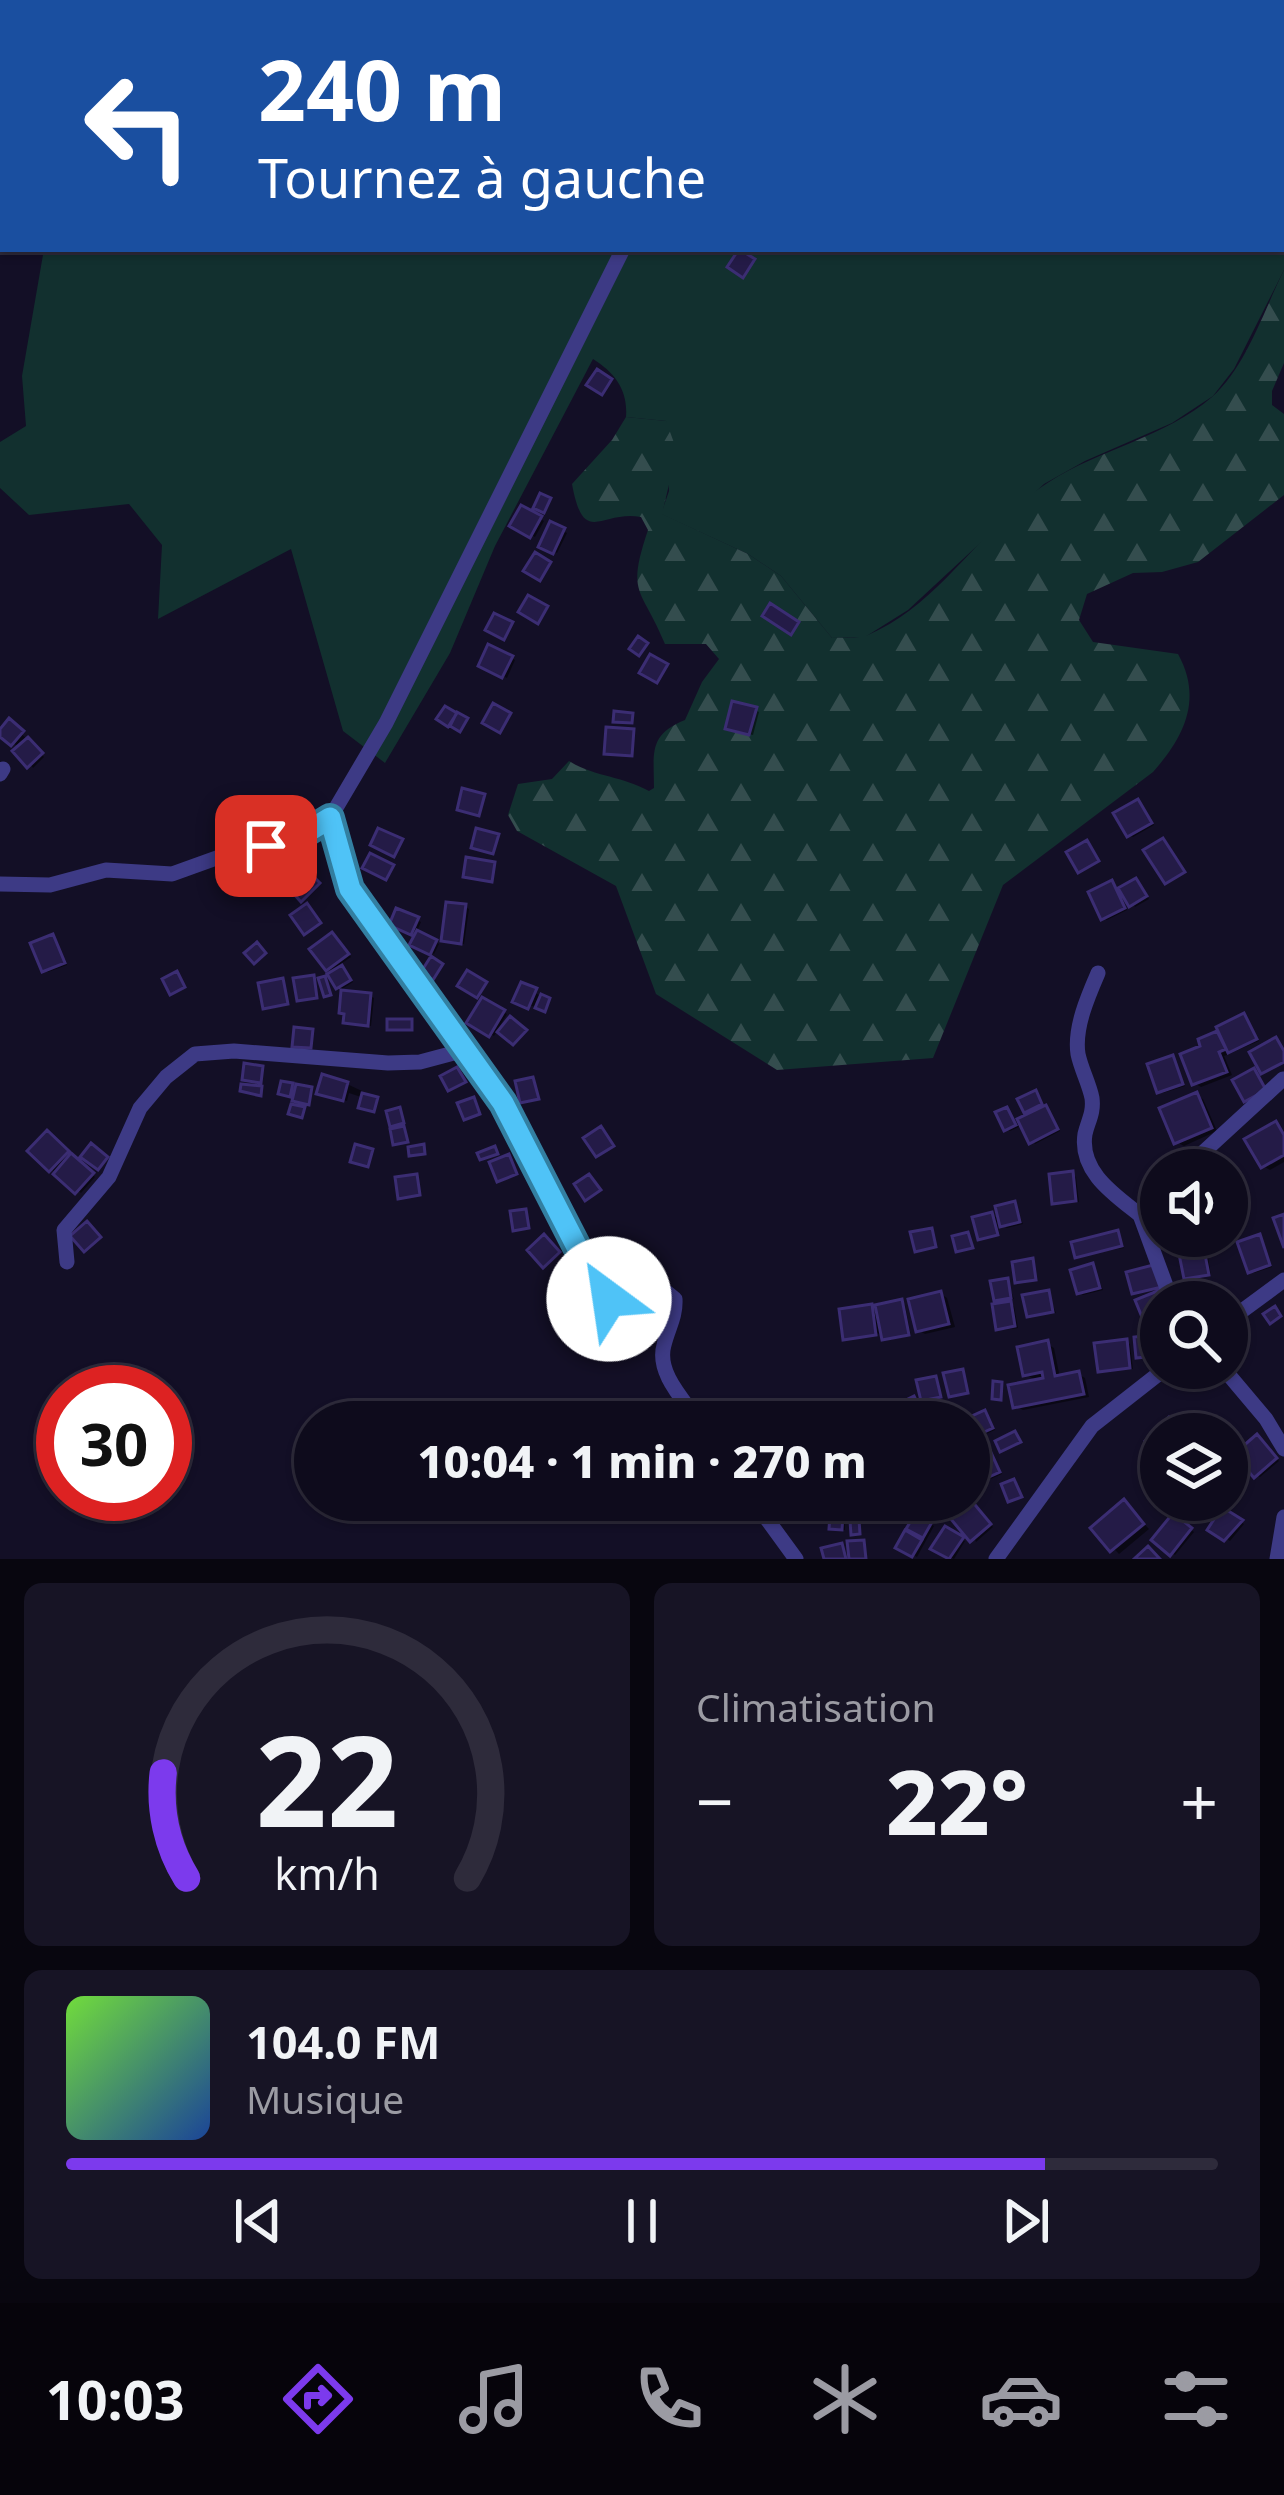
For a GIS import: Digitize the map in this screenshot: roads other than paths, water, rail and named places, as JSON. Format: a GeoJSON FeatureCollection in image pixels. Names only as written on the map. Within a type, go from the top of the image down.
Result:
{"type":"FeatureCollection","features":[{"type":"Feature","properties":{"kind":"street"},"geometry":{"type":"LineString","coordinates":[[0,884],[50,886],[106,870],[172,874],[222,856],[294,840],[330,818],[386,723],[621,252]]}},
{"type":"Feature","properties":{"kind":"street"},"geometry":{"type":"LineString","coordinates":[[330,818],[350,889],[503,1103],[596,1284],[609,1299],[626,1302],[664,1290],[675,1299],[676,1313],[662,1350],[664,1371],[685,1401]]}},
{"type":"Feature","properties":{"kind":"street"},"geometry":{"type":"LineString","coordinates":[[1097,973],[1086,1000],[1077,1050],[1093,1114],[1085,1136],[1088,1159],[1108,1190],[1140,1215]]}},
{"type":"Feature","properties":{"kind":"street"},"geometry":{"type":"LineString","coordinates":[[67,1262],[64,1230],[102,1188],[140,1108],[166,1077],[195,1054],[234,1051],[388,1063],[420,1062],[466,1050]]}},
{"type":"Feature","properties":{"kind":"street"},"geometry":{"type":"LineString","coordinates":[[1209,1149],[1283,1079]]}},
{"type":"Feature","properties":{"kind":"street"},"geometry":{"type":"LineString","coordinates":[[1248,1308],[1281,1286]]}},
{"type":"Feature","properties":{"kind":"street"},"geometry":{"type":"LineString","coordinates":[[996,1559],[1092,1426],[1140,1388]]}},
{"type":"Feature","properties":{"kind":"street"},"geometry":{"type":"LineString","coordinates":[[1241,1389],[1284,1449]]}},
{"type":"Feature","properties":{"kind":"street"},"geometry":{"type":"LineString","coordinates":[[1277,1559],[1284,1517]]}},
{"type":"Feature","properties":{"kind":"street"},"geometry":{"type":"LineString","coordinates":[[768,1521],[796,1559]]}}]}
